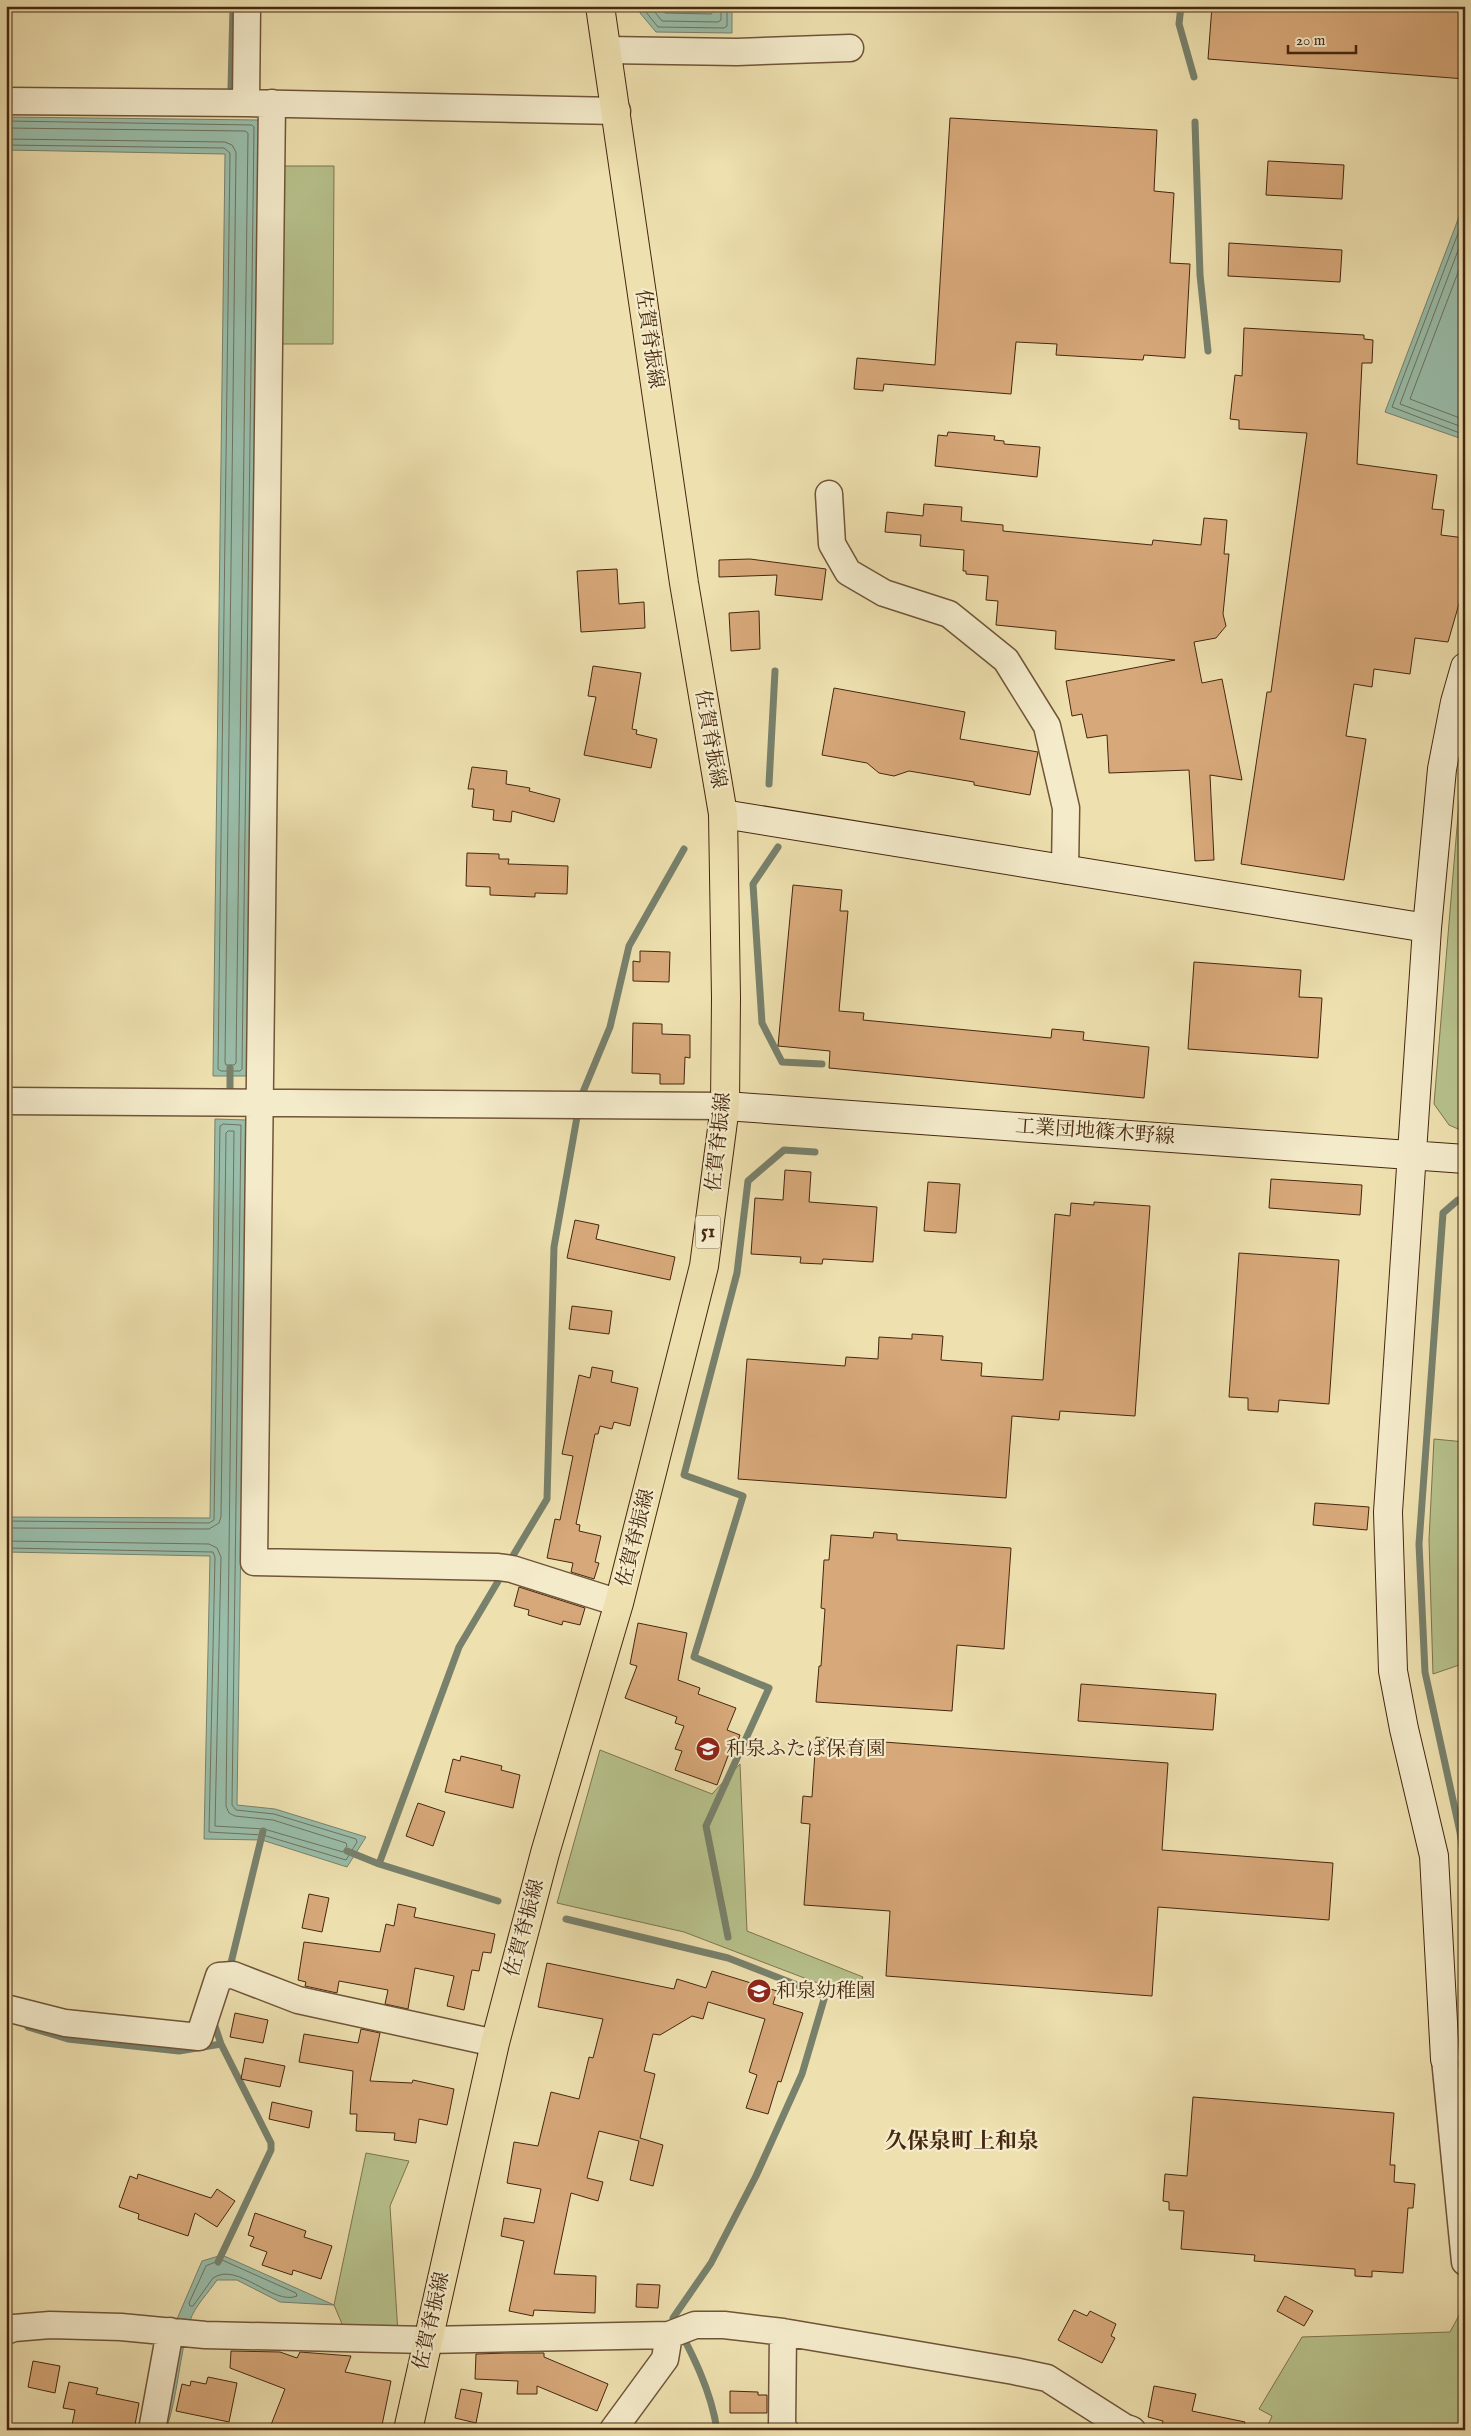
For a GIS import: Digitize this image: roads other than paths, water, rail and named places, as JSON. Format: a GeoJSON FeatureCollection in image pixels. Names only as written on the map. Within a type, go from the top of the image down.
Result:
{"type":"FeatureCollection","features":[{"type":"Feature","properties":{"kind":"main road","name":"佐賀脊振線"},"geometry":{"type":"LineString","coordinates":[[408,2430],[495,2043],[545,1853],[619,1603],[704,1266],[725,1106],[726,998],[722,814],[682,574],[617,111],[600,6]]}},
{"type":"Feature","properties":{"kind":"street"},"geometry":{"type":"LineString","coordinates":[[246,103],[247,6]]}},
{"type":"Feature","properties":{"kind":"street"},"geometry":{"type":"LineString","coordinates":[[607,50],[737,52],[850,48]]}},
{"type":"Feature","properties":{"kind":"street"},"geometry":{"type":"LineString","coordinates":[[6,101],[246,103],[617,111]]}},
{"type":"Feature","properties":{"kind":"street"},"geometry":{"type":"LineString","coordinates":[[272,104],[241,1102],[254,1562],[505,1568],[619,1603]]}},
{"type":"Feature","properties":{"kind":"street"},"geometry":{"type":"LineString","coordinates":[[829,494],[832,544],[848,572],[884,593],[949,614],[1006,660],[1047,726],[1066,808],[1065,870]]}},
{"type":"Feature","properties":{"kind":"street"},"geometry":{"type":"LineString","coordinates":[[1465,667],[1455,702],[1442,769],[1427,928],[1388,1512],[1388,1568],[1393,1672],[1404,1729],[1434,1856],[1453,2008],[1445,2059],[1465,2262]]}},
{"type":"Feature","properties":{"kind":"street"},"geometry":{"type":"LineString","coordinates":[[722,814],[1427,928]]}},
{"type":"Feature","properties":{"kind":"street"},"geometry":{"type":"LineString","coordinates":[[6,1101],[725,1106]]}},
{"type":"Feature","properties":{"kind":"street","name":"工業団地篠木野線"},"geometry":{"type":"LineString","coordinates":[[725,1106],[1465,1159]]}},
{"type":"Feature","properties":{"kind":"street"},"geometry":{"type":"LineString","coordinates":[[6,2008],[66,2023],[199,2037],[226,1975],[298,2000],[495,2043]]}},
{"type":"Feature","properties":{"kind":"street"},"geometry":{"type":"LineString","coordinates":[[6,2331],[14,2328],[50,2325],[170,2331],[204,2335],[427,2340],[669,2335],[695,2325],[724,2325],[783,2332],[1047,2378],[1124,2427],[1132,2430]]}},
{"type":"Feature","properties":{"kind":"street"},"geometry":{"type":"LineString","coordinates":[[152,2430],[170,2331]]}},
{"type":"Feature","properties":{"kind":"street"},"geometry":{"type":"LineString","coordinates":[[783,2332],[782,2426],[785,2430]]}},
{"type":"Feature","properties":{"kind":"street"},"geometry":{"type":"LineString","coordinates":[[613,2430],[665,2360],[669,2335]]}},
{"type":"Feature","properties":{"kind":"water"},"geometry":{"type":"Polygon","coordinates":[[[639,6],[732,6],[732,33],[656,32],[640,13],[639,6]]]}},
{"type":"Feature","properties":{"kind":"water"},"geometry":{"type":"Polygon","coordinates":[[[6,117],[259,120],[247,1076],[213,1076],[225,154],[6,150],[6,117]]]}},
{"type":"Feature","properties":{"kind":"water"},"geometry":{"type":"Polygon","coordinates":[[[1465,201],[1465,440],[1385,412],[1465,201]]]}},
{"type":"Feature","properties":{"kind":"water"},"geometry":{"type":"Polygon","coordinates":[[[215,1119],[247,1120],[237,1805],[275,1809],[366,1837],[347,1867],[262,1840],[204,1839],[210,1556],[6,1552],[6,1517],[210,1518],[215,1119]]]}},
{"type":"Feature","properties":{"kind":"water"},"geometry":{"type":"Polygon","coordinates":[[[222,2255],[334,2305],[280,2302],[237,2280],[217,2280],[192,2316],[186,2334],[170,2417],[166,2430],[157,2430],[177,2319],[202,2261],[222,2255]]]}},
{"type":"Feature","properties":{"kind":"waterway"},"geometry":{"type":"LineString","coordinates":[[231,88],[233,6]]}},
{"type":"Feature","properties":{"kind":"waterway"},"geometry":{"type":"LineString","coordinates":[[1181,6],[1179,24],[1194,77]]}},
{"type":"Feature","properties":{"kind":"waterway"},"geometry":{"type":"LineString","coordinates":[[1195,122],[1200,275],[1208,351]]}},
{"type":"Feature","properties":{"kind":"waterway"},"geometry":{"type":"LineString","coordinates":[[769,784],[775,671]]}},
{"type":"Feature","properties":{"kind":"waterway"},"geometry":{"type":"LineString","coordinates":[[778,847],[753,884],[762,1023],[782,1062],[822,1064]]}},
{"type":"Feature","properties":{"kind":"waterway"},"geometry":{"type":"LineString","coordinates":[[583,1092],[610,1027],[629,946],[684,849]]}},
{"type":"Feature","properties":{"kind":"waterway"},"geometry":{"type":"LineString","coordinates":[[230,1068],[230,1097]]}},
{"type":"Feature","properties":{"kind":"waterway"},"geometry":{"type":"LineString","coordinates":[[508,1564],[547,1499],[554,1247],[577,1117]]}},
{"type":"Feature","properties":{"kind":"waterway"},"geometry":{"type":"LineString","coordinates":[[728,1937],[706,1826],[769,1688],[694,1657],[743,1496],[684,1475],[737,1273],[748,1181],[784,1150],[815,1152]]}},
{"type":"Feature","properties":{"kind":"waterway"},"geometry":{"type":"LineString","coordinates":[[1465,1200],[1458,1200],[1443,1213],[1419,1544],[1425,1672],[1460,1832],[1465,1869]]}},
{"type":"Feature","properties":{"kind":"waterway"},"geometry":{"type":"LineString","coordinates":[[379,1864],[459,1647],[503,1573]]}},
{"type":"Feature","properties":{"kind":"waterway"},"geometry":{"type":"LineString","coordinates":[[229,1971],[263,1831]]}},
{"type":"Feature","properties":{"kind":"waterway"},"geometry":{"type":"LineString","coordinates":[[347,1851],[379,1864],[498,1901]]}},
{"type":"Feature","properties":{"kind":"waterway"},"geometry":{"type":"LineString","coordinates":[[566,1919],[728,1958],[825,1996],[802,2074],[756,2176],[711,2263],[673,2318],[694,2358],[710,2401],[717,2430]]}},
{"type":"Feature","properties":{"kind":"waterway"},"geometry":{"type":"LineString","coordinates":[[215,2020],[214,2023],[221,2044],[271,2143],[271,2150],[218,2262]]}},
{"type":"Feature","properties":{"kind":"waterway"},"geometry":{"type":"LineString","coordinates":[[28,2027],[68,2039],[179,2051],[221,2044]]}},
{"type":"Feature","properties":{"kind":"place","name":"和泉ふたば保育園"},"geometry":{"type":"Point","coordinates":[708,1749]}},
{"type":"Feature","properties":{"kind":"place","name":"和泉幼稚園"},"geometry":{"type":"Point","coordinates":[759,1991]}},
{"type":"Feature","properties":{"kind":"district","name":"久保泉町上和泉"},"geometry":{"type":"Point","coordinates":[962,2142]}}]}
